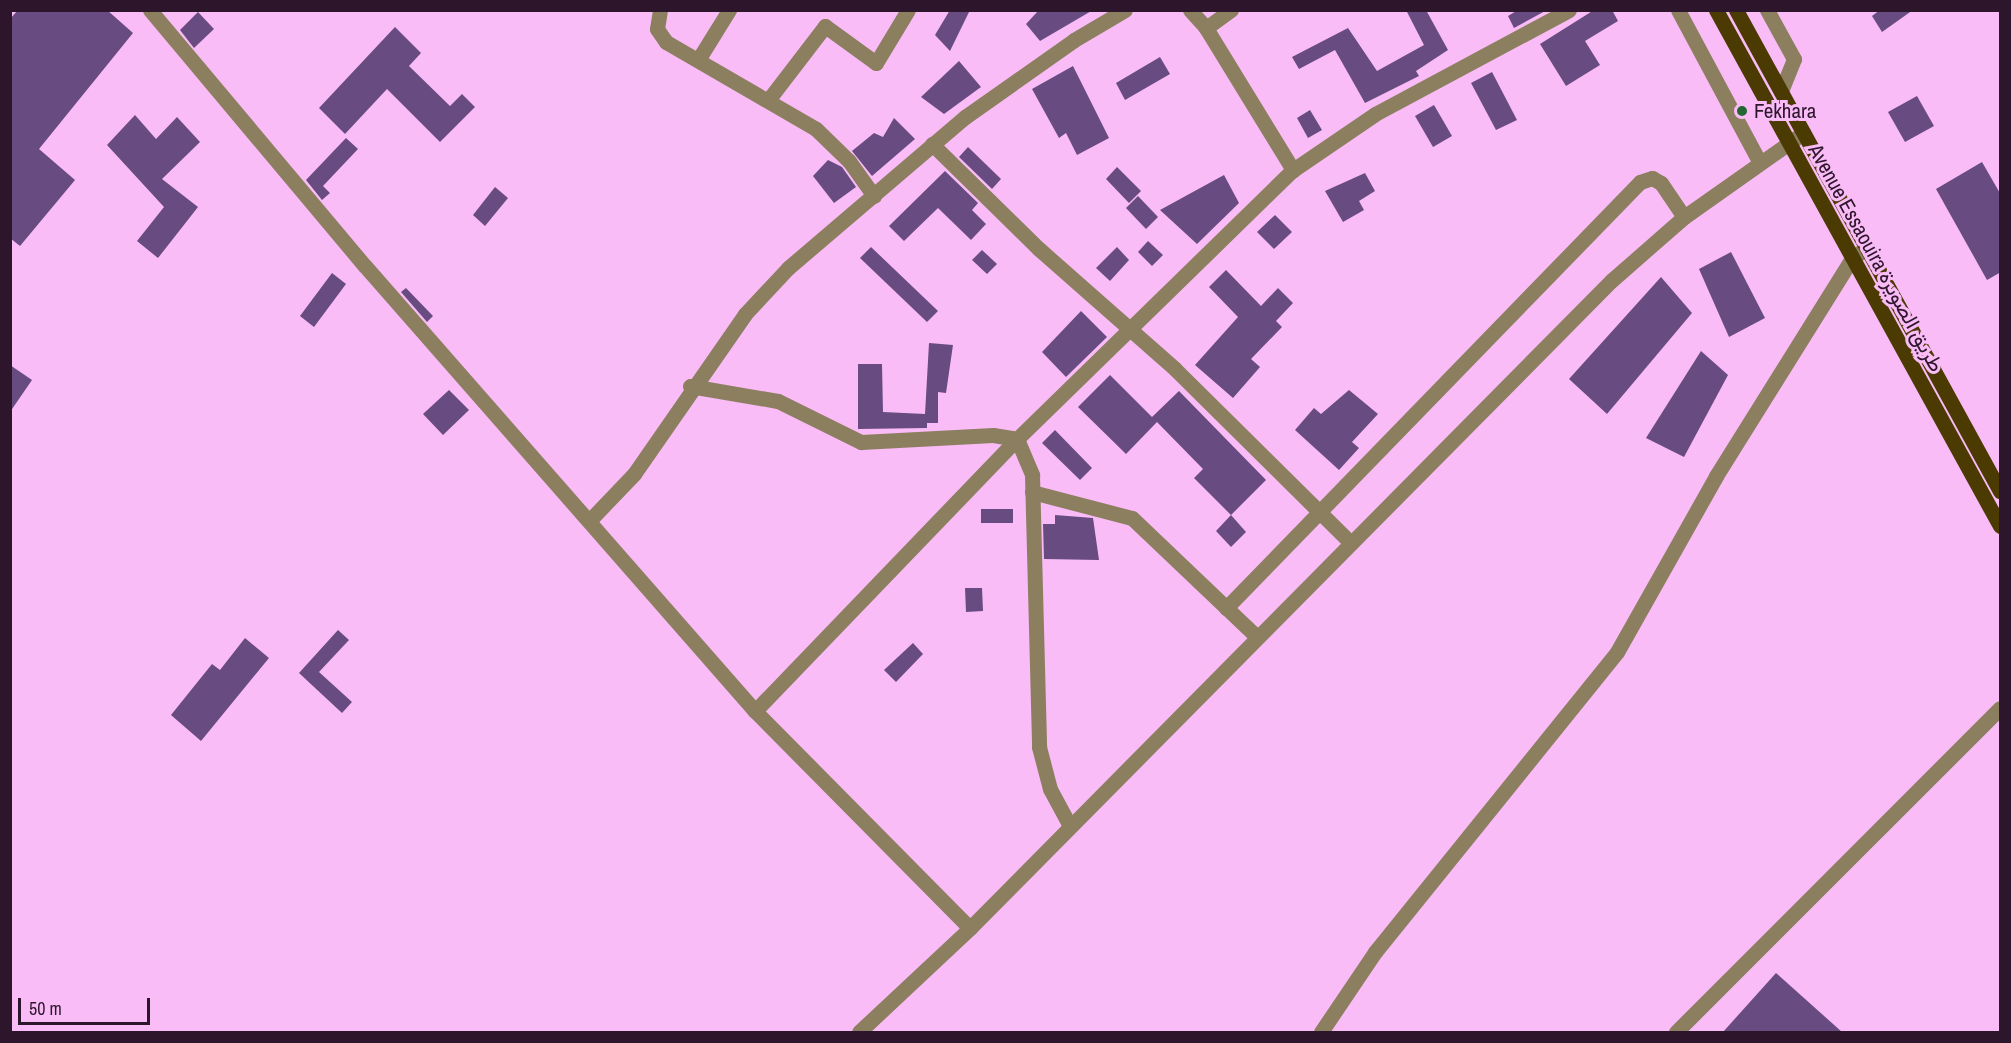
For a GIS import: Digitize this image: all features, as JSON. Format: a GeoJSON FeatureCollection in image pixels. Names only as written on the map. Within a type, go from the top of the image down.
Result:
{"type":"FeatureCollection","features":[{"type":"Feature","properties":{"kind":"main road","name":"Avenue Essaouira طريق الصويرة"},"geometry":{"type":"LineString","coordinates":[[1716,10],[2001,526]]}},
{"type":"Feature","properties":{"kind":"main road","name":"Avenue Essaouira طريق الصويرة"},"geometry":{"type":"LineString","coordinates":[[1736,10],[2001,491]]}},
{"type":"Feature","properties":{"kind":"street"},"geometry":{"type":"LineString","coordinates":[[150,10],[365,266],[755,711],[970,928]]}},
{"type":"Feature","properties":{"kind":"street"},"geometry":{"type":"LineString","coordinates":[[660,10],[656,20],[660,36],[769,99],[830,140],[874,196]]}},
{"type":"Feature","properties":{"kind":"street"},"geometry":{"type":"LineString","coordinates":[[698,60],[729,10]]}},
{"type":"Feature","properties":{"kind":"street"},"geometry":{"type":"LineString","coordinates":[[769,99],[825,26],[876,63],[908,10]]}},
{"type":"Feature","properties":{"kind":"street"},"geometry":{"type":"LineString","coordinates":[[590,520],[634,474],[690,386],[745,314],[781,276],[932,144],[1008,85],[1102,15],[1125,10]]}},
{"type":"Feature","properties":{"kind":"street"},"geometry":{"type":"LineString","coordinates":[[1190,10],[1206,28],[1293,170]]}},
{"type":"Feature","properties":{"kind":"street"},"geometry":{"type":"LineString","coordinates":[[1206,28],[1231,10]]}},
{"type":"Feature","properties":{"kind":"street"},"geometry":{"type":"LineString","coordinates":[[755,711],[1017,439],[1130,333],[1293,170],[1375,114],[1569,10]]}},
{"type":"Feature","properties":{"kind":"street"},"geometry":{"type":"LineString","coordinates":[[1678,10],[1759,160]]}},
{"type":"Feature","properties":{"kind":"street"},"geometry":{"type":"LineString","coordinates":[[1767,10],[1794,59],[1781,92]]}},
{"type":"Feature","properties":{"kind":"street"},"geometry":{"type":"LineString","coordinates":[[859,1032],[970,928],[1256,636],[1553,338],[1684,216],[1759,160],[1803,133]]}},
{"type":"Feature","properties":{"kind":"street"},"geometry":{"type":"LineString","coordinates":[[932,144],[1130,333],[1175,369],[1350,542]]}},
{"type":"Feature","properties":{"kind":"street"},"geometry":{"type":"LineString","coordinates":[[1226,608],[1640,182],[1652,178],[1661,183],[1684,216]]}},
{"type":"Feature","properties":{"kind":"street"},"geometry":{"type":"LineString","coordinates":[[1321,1032],[1375,952],[1617,652],[1716,476],[1852,258],[1867,248]]}},
{"type":"Feature","properties":{"kind":"street"},"geometry":{"type":"LineString","coordinates":[[690,386],[778,401],[839,435],[861,442],[993,435],[1017,439]]}},
{"type":"Feature","properties":{"kind":"street"},"geometry":{"type":"LineString","coordinates":[[1017,439],[1031,465],[1039,747],[1050,789],[1070,826]]}},
{"type":"Feature","properties":{"kind":"street"},"geometry":{"type":"LineString","coordinates":[[1032,492],[1132,518],[1256,636]]}},
{"type":"Feature","properties":{"kind":"street"},"geometry":{"type":"LineString","coordinates":[[1676,1032],[2001,708]]}},
{"type":"Feature","properties":{"kind":"building"},"geometry":{"type":"Polygon","coordinates":[[[18,10],[107,10],[133,33],[39,149],[75,180],[20,246],[10,238],[10,19],[18,10]]]}},
{"type":"Feature","properties":{"kind":"building"},"geometry":{"type":"Polygon","coordinates":[[[950,10],[970,10],[950,51],[935,35],[950,10]]]}},
{"type":"Feature","properties":{"kind":"building"},"geometry":{"type":"Polygon","coordinates":[[[1039,10],[1093,10],[1040,41],[1026,24],[1039,10]]]}},
{"type":"Feature","properties":{"kind":"building"},"geometry":{"type":"Polygon","coordinates":[[[1406,10],[1426,10],[1448,50],[1416,71],[1419,76],[1365,103],[1335,50],[1299,69],[1292,57],[1348,28],[1377,71],[1424,45],[1406,10]]]}},
{"type":"Feature","properties":{"kind":"building"},"geometry":{"type":"Polygon","coordinates":[[[1518,10],[1547,10],[1514,28],[1508,16],[1518,10]]]}},
{"type":"Feature","properties":{"kind":"building"},"geometry":{"type":"Polygon","coordinates":[[[1594,10],[1612,10],[1618,21],[1585,41],[1600,65],[1566,86],[1540,44],[1594,10]]]}},
{"type":"Feature","properties":{"kind":"building"},"geometry":{"type":"Polygon","coordinates":[[[1880,10],[1913,10],[1882,32],[1872,16],[1880,10]]]}},
{"type":"Feature","properties":{"kind":"building"},"geometry":{"type":"Polygon","coordinates":[[[198,12],[214,29],[194,48],[180,30],[198,12]]]}},
{"type":"Feature","properties":{"kind":"building"},"geometry":{"type":"Polygon","coordinates":[[[395,27],[421,53],[409,66],[450,106],[462,94],[475,107],[440,142],[387,89],[345,134],[319,108],[395,27]]]}},
{"type":"Feature","properties":{"kind":"building"},"geometry":{"type":"Polygon","coordinates":[[[1160,57],[1170,74],[1125,100],[1116,83],[1160,57]]]}},
{"type":"Feature","properties":{"kind":"building"},"geometry":{"type":"Polygon","coordinates":[[[959,61],[981,87],[944,114],[921,97],[959,61]]]}},
{"type":"Feature","properties":{"kind":"building"},"geometry":{"type":"Polygon","coordinates":[[[1073,66],[1109,138],[1077,155],[1066,133],[1059,138],[1032,89],[1073,66]]]}},
{"type":"Feature","properties":{"kind":"building"},"geometry":{"type":"Polygon","coordinates":[[[1492,72],[1517,120],[1496,130],[1471,83],[1492,72]]]}},
{"type":"Feature","properties":{"kind":"building"},"geometry":{"type":"Polygon","coordinates":[[[1917,96],[1934,126],[1905,142],[1888,112],[1917,96]]]}},
{"type":"Feature","properties":{"kind":"building"},"geometry":{"type":"Polygon","coordinates":[[[1434,105],[1452,136],[1433,147],[1415,116],[1434,105]]]}},
{"type":"Feature","properties":{"kind":"building"},"geometry":{"type":"Polygon","coordinates":[[[1310,110],[1322,130],[1308,138],[1297,118],[1310,110]]]}},
{"type":"Feature","properties":{"kind":"building"},"geometry":{"type":"Polygon","coordinates":[[[135,115],[156,139],[177,117],[200,142],[162,179],[198,207],[158,258],[137,241],[164,207],[107,145],[135,115]]]}},
{"type":"Feature","properties":{"kind":"building"},"geometry":{"type":"Polygon","coordinates":[[[894,118],[915,139],[872,176],[852,151],[874,133],[883,137],[894,118]]]}},
{"type":"Feature","properties":{"kind":"building"},"geometry":{"type":"Polygon","coordinates":[[[346,138],[358,149],[323,186],[330,193],[322,200],[306,180],[346,138]]]}},
{"type":"Feature","properties":{"kind":"building"},"geometry":{"type":"Polygon","coordinates":[[[968,147],[1001,179],[992,189],[959,157],[968,147]]]}},
{"type":"Feature","properties":{"kind":"building"},"geometry":{"type":"Polygon","coordinates":[[[828,160],[842,167],[856,187],[834,203],[813,176],[828,160]]]}},
{"type":"Feature","properties":{"kind":"building"},"geometry":{"type":"Polygon","coordinates":[[[1982,162],[2001,195],[2001,272],[1987,280],[1936,189],[1982,162]]]}},
{"type":"Feature","properties":{"kind":"building"},"geometry":{"type":"Polygon","coordinates":[[[1117,167],[1141,191],[1129,203],[1106,179],[1117,167]]]}},
{"type":"Feature","properties":{"kind":"building"},"geometry":{"type":"Polygon","coordinates":[[[945,171],[978,203],[972,210],[986,224],[971,240],[938,208],[904,241],[889,226],[945,171]]]}},
{"type":"Feature","properties":{"kind":"building"},"geometry":{"type":"Polygon","coordinates":[[[1365,173],[1375,191],[1359,201],[1364,210],[1343,222],[1325,191],[1365,173]]]}},
{"type":"Feature","properties":{"kind":"building"},"geometry":{"type":"Polygon","coordinates":[[[1224,175],[1239,203],[1197,244],[1160,210],[1224,175]]]}},
{"type":"Feature","properties":{"kind":"building"},"geometry":{"type":"Polygon","coordinates":[[[495,187],[508,198],[485,226],[473,215],[495,187]]]}},
{"type":"Feature","properties":{"kind":"building"},"geometry":{"type":"Polygon","coordinates":[[[1138,196],[1158,217],[1146,229],[1126,208],[1138,196]]]}},
{"type":"Feature","properties":{"kind":"building"},"geometry":{"type":"Polygon","coordinates":[[[1275,215],[1292,232],[1274,249],[1257,232],[1275,215]]]}},
{"type":"Feature","properties":{"kind":"building"},"geometry":{"type":"Polygon","coordinates":[[[1148,241],[1163,255],[1152,266],[1138,252],[1148,241]]]}},
{"type":"Feature","properties":{"kind":"building"},"geometry":{"type":"Polygon","coordinates":[[[871,247],[938,311],[927,322],[860,258],[871,247]]]}},
{"type":"Feature","properties":{"kind":"building"},"geometry":{"type":"Polygon","coordinates":[[[1117,247],[1129,260],[1110,281],[1096,268],[1117,247]]]}},
{"type":"Feature","properties":{"kind":"building"},"geometry":{"type":"Polygon","coordinates":[[[982,250],[997,264],[987,274],[972,260],[982,250]]]}},
{"type":"Feature","properties":{"kind":"building"},"geometry":{"type":"Polygon","coordinates":[[[1731,252],[1765,318],[1729,337],[1699,269],[1731,252]]]}},
{"type":"Feature","properties":{"kind":"building"},"geometry":{"type":"Polygon","coordinates":[[[1226,270],[1261,306],[1278,288],[1293,303],[1276,321],[1282,327],[1251,359],[1260,367],[1233,398],[1195,365],[1238,317],[1209,287],[1226,270]]]}},
{"type":"Feature","properties":{"kind":"building"},"geometry":{"type":"Polygon","coordinates":[[[332,273],[346,284],[314,327],[300,316],[332,273]]]}},
{"type":"Feature","properties":{"kind":"building"},"geometry":{"type":"Polygon","coordinates":[[[1661,277],[1692,313],[1607,414],[1569,379],[1661,277]]]}},
{"type":"Feature","properties":{"kind":"building"},"geometry":{"type":"Polygon","coordinates":[[[406,288],[433,316],[427,322],[401,292],[406,288]]]}},
{"type":"Feature","properties":{"kind":"building"},"geometry":{"type":"Polygon","coordinates":[[[1081,311],[1107,337],[1066,377],[1042,352],[1081,311]]]}},
{"type":"Feature","properties":{"kind":"building"},"geometry":{"type":"Polygon","coordinates":[[[929,343],[953,345],[946,393],[938,392],[938,423],[927,423],[927,428],[858,429],[858,364],[882,364],[883,412],[925,414],[929,343]]]}},
{"type":"Feature","properties":{"kind":"building"},"geometry":{"type":"Polygon","coordinates":[[[1701,351],[1728,375],[1684,457],[1646,438],[1701,351]]]}},
{"type":"Feature","properties":{"kind":"building"},"geometry":{"type":"Polygon","coordinates":[[[10,365],[32,380],[10,412],[10,365]]]}},
{"type":"Feature","properties":{"kind":"building"},"geometry":{"type":"Polygon","coordinates":[[[1110,375],[1152,417],[1179,391],[1266,480],[1231,515],[1194,478],[1203,469],[1157,422],[1126,454],[1078,407],[1110,375]]]}},
{"type":"Feature","properties":{"kind":"building"},"geometry":{"type":"Polygon","coordinates":[[[449,390],[469,410],[443,435],[423,414],[449,390]]]}},
{"type":"Feature","properties":{"kind":"building"},"geometry":{"type":"Polygon","coordinates":[[[1349,390],[1378,414],[1352,442],[1359,448],[1339,470],[1295,430],[1314,408],[1321,414],[1349,390]]]}},
{"type":"Feature","properties":{"kind":"building"},"geometry":{"type":"Polygon","coordinates":[[[1055,430],[1092,468],[1080,480],[1042,443],[1055,430]]]}},
{"type":"Feature","properties":{"kind":"building"},"geometry":{"type":"Polygon","coordinates":[[[981,509],[1013,509],[1013,523],[981,523],[981,509]]]}},
{"type":"Feature","properties":{"kind":"building"},"geometry":{"type":"Polygon","coordinates":[[[1055,515],[1093,518],[1099,560],[1044,559],[1043,524],[1055,524],[1055,515]]]}},
{"type":"Feature","properties":{"kind":"building"},"geometry":{"type":"Polygon","coordinates":[[[1231,515],[1246,532],[1231,547],[1216,531],[1231,515]]]}},
{"type":"Feature","properties":{"kind":"building"},"geometry":{"type":"Polygon","coordinates":[[[965,588],[982,588],[983,611],[966,612],[965,588]]]}},
{"type":"Feature","properties":{"kind":"building"},"geometry":{"type":"Polygon","coordinates":[[[338,630],[349,640],[319,672],[352,702],[342,713],[299,673],[338,630]]]}},
{"type":"Feature","properties":{"kind":"building"},"geometry":{"type":"Polygon","coordinates":[[[245,638],[269,658],[201,741],[171,715],[212,664],[220,670],[245,638]]]}},
{"type":"Feature","properties":{"kind":"building"},"geometry":{"type":"Polygon","coordinates":[[[913,643],[923,654],[896,682],[884,670],[913,643]]]}},
{"type":"Feature","properties":{"kind":"building"},"geometry":{"type":"Polygon","coordinates":[[[1776,973],[1842,1032],[1723,1032],[1776,973]]]}},
{"type":"Feature","properties":{"kind":"place","name":"Fekhara"},"geometry":{"type":"Point","coordinates":[1742,111]}}]}
